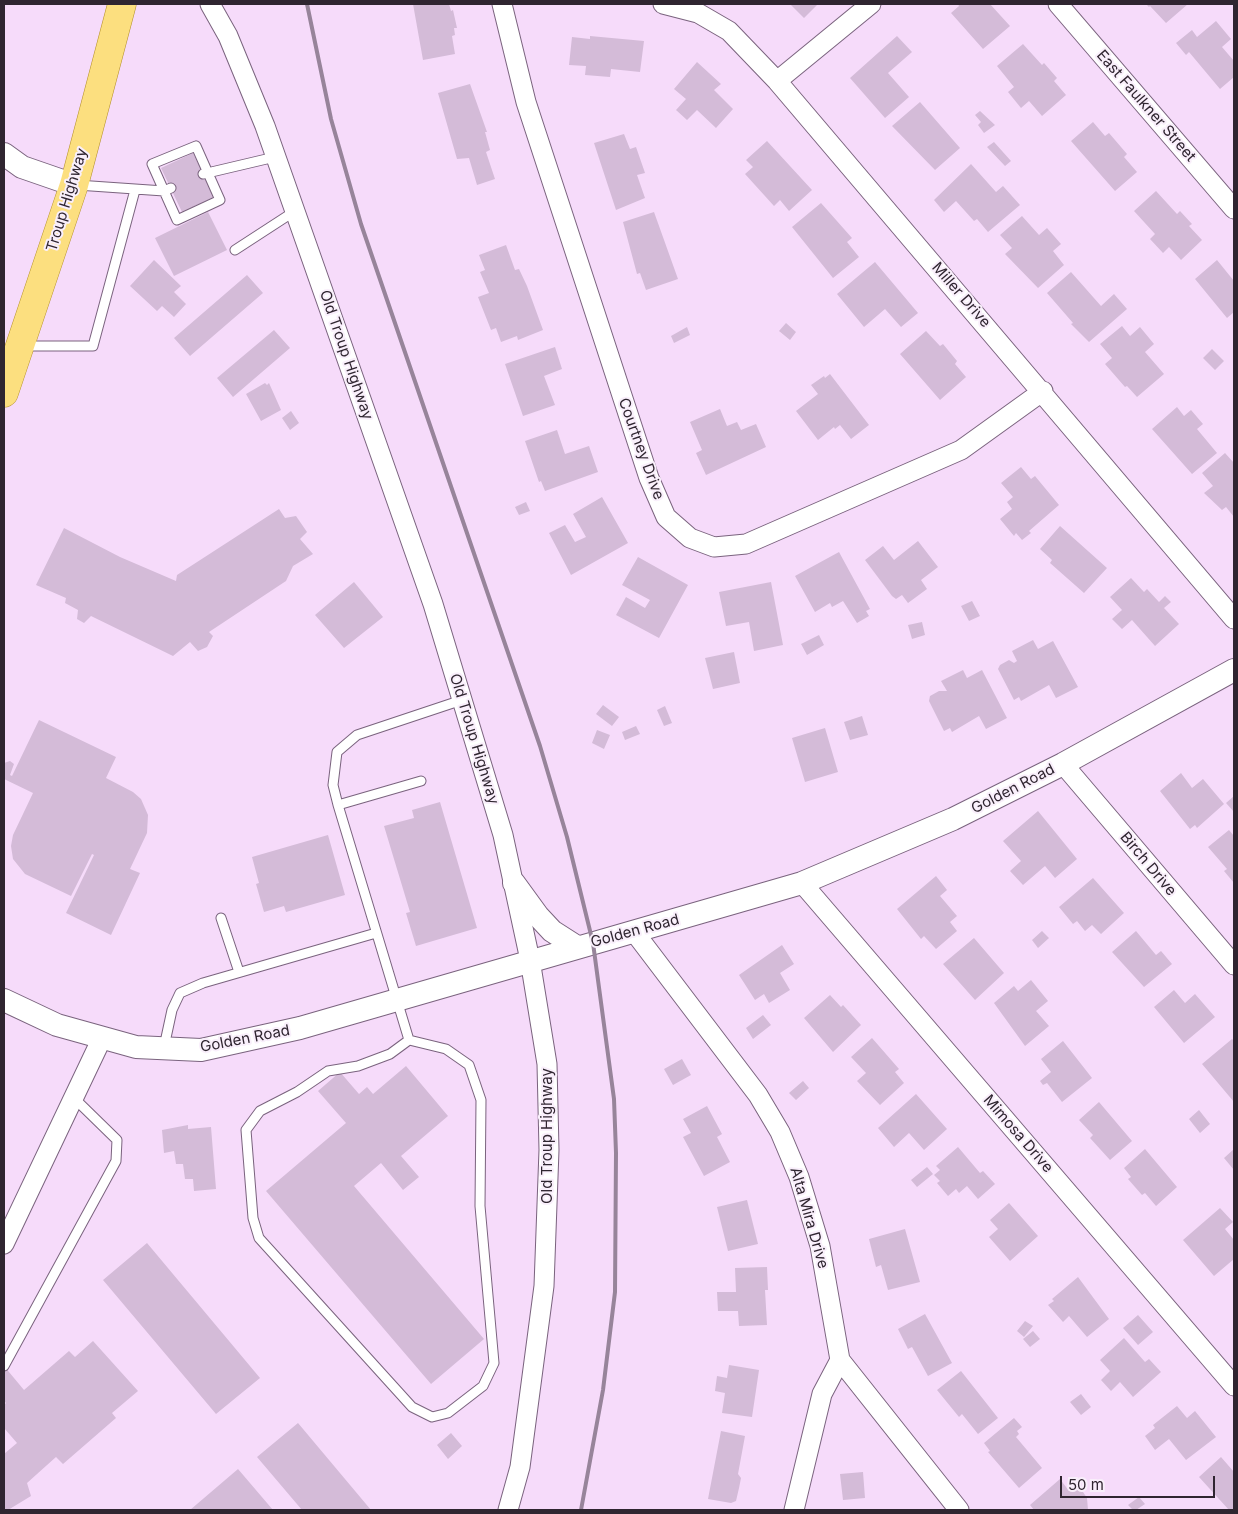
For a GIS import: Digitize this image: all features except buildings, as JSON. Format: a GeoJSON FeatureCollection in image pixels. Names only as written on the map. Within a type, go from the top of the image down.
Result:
{"type":"FeatureCollection","features":[{"type":"Feature","properties":{"kind":"main road","name":"Troup Highway"},"geometry":{"type":"LineString","coordinates":[[4,393],[74,185],[122,4]]}},
{"type":"Feature","properties":{"kind":"street","name":"Old Troup Highway"},"geometry":{"type":"LineString","coordinates":[[210,4],[228,36],[276,157],[430,594],[503,836],[530,960],[547,1064],[549,1160],[544,1286],[520,1467],[508,1510]]}},
{"type":"Feature","properties":{"kind":"street","name":"Courtney Drive"},"geometry":{"type":"LineString","coordinates":[[502,4],[526,102],[649,478],[666,516],[690,538],[714,547],[746,544],[961,450],[1044,391]]}},
{"type":"Feature","properties":{"kind":"street","name":"Miller Drive"},"geometry":{"type":"LineString","coordinates":[[663,4],[698,13],[729,31],[778,81],[1044,391],[1234,619]]}},
{"type":"Feature","properties":{"kind":"street"},"geometry":{"type":"LineString","coordinates":[[778,81],[871,4]]}},
{"type":"Feature","properties":{"kind":"street","name":"East Faulkner Street"},"geometry":{"type":"LineString","coordinates":[[1058,4],[1234,209]]}},
{"type":"Feature","properties":{"kind":"street"},"geometry":{"type":"LineString","coordinates":[[4,154],[22,167],[74,185]]}},
{"type":"Feature","properties":{"kind":"street","name":"Golden Road"},"geometry":{"type":"LineString","coordinates":[[4,1000],[57,1025],[136,1047],[201,1050],[300,1028],[530,960],[635,933],[802,883],[953,819],[1063,764],[1234,670]]}},
{"type":"Feature","properties":{"kind":"street","name":"Birch Drive"},"geometry":{"type":"LineString","coordinates":[[1063,764],[1234,965]]}},
{"type":"Feature","properties":{"kind":"street"},"geometry":{"type":"LineString","coordinates":[[514,883],[538,916],[552,931],[576,948]]}},
{"type":"Feature","properties":{"kind":"street","name":"Mimosa Drive"},"geometry":{"type":"LineString","coordinates":[[802,883],[1234,1386]]}},
{"type":"Feature","properties":{"kind":"street","name":"Alta Mira Drive"},"geometry":{"type":"LineString","coordinates":[[635,933],[758,1095],[780,1132],[799,1177],[820,1246],[840,1360],[959,1510]]}},
{"type":"Feature","properties":{"kind":"street"},"geometry":{"type":"LineString","coordinates":[[4,1244],[102,1038]]}},
{"type":"Feature","properties":{"kind":"street"},"geometry":{"type":"LineString","coordinates":[[794,1510],[822,1394],[840,1360]]}},
{"type":"Feature","properties":{"kind":"lane"},"geometry":{"type":"LineString","coordinates":[[196,146],[205,173],[220,200],[177,220],[167,189],[152,164],[196,146]]}},
{"type":"Feature","properties":{"kind":"lane"},"geometry":{"type":"LineString","coordinates":[[205,173],[276,157]]}},
{"type":"Feature","properties":{"kind":"lane"},"geometry":{"type":"LineString","coordinates":[[74,185],[135,190],[167,189]]}},
{"type":"Feature","properties":{"kind":"lane"},"geometry":{"type":"LineString","coordinates":[[20,346],[93,346],[135,190]]}},
{"type":"Feature","properties":{"kind":"lane"},"geometry":{"type":"LineString","coordinates":[[235,250],[295,211]]}},
{"type":"Feature","properties":{"kind":"lane"},"geometry":{"type":"LineString","coordinates":[[409,1040],[338,805],[333,784],[337,752],[357,735],[462,700]]}},
{"type":"Feature","properties":{"kind":"lane"},"geometry":{"type":"LineString","coordinates":[[338,805],[421,781]]}},
{"type":"Feature","properties":{"kind":"lane"},"geometry":{"type":"LineString","coordinates":[[221,918],[239,972]]}},
{"type":"Feature","properties":{"kind":"lane"},"geometry":{"type":"LineString","coordinates":[[164,1048],[172,1010],[180,993],[239,972],[376,933]]}},
{"type":"Feature","properties":{"kind":"lane"},"geometry":{"type":"LineString","coordinates":[[409,1040],[446,1049],[469,1065],[481,1100],[480,1206],[494,1363],[483,1386],[448,1413],[432,1417],[412,1407],[259,1238],[253,1218],[246,1130],[260,1111],[297,1092],[328,1071],[358,1066],[390,1054],[409,1040]]}},
{"type":"Feature","properties":{"kind":"lane"},"geometry":{"type":"LineString","coordinates":[[4,1366],[116,1161],[117,1140],[74,1098]]}},
{"type":"Feature","properties":{"kind":"railway"},"geometry":{"type":"LineString","coordinates":[[307,4],[331,119],[361,224],[540,746],[567,837],[593,943],[614,1099],[616,1153],[615,1292],[603,1390],[581,1510]]}}]}
